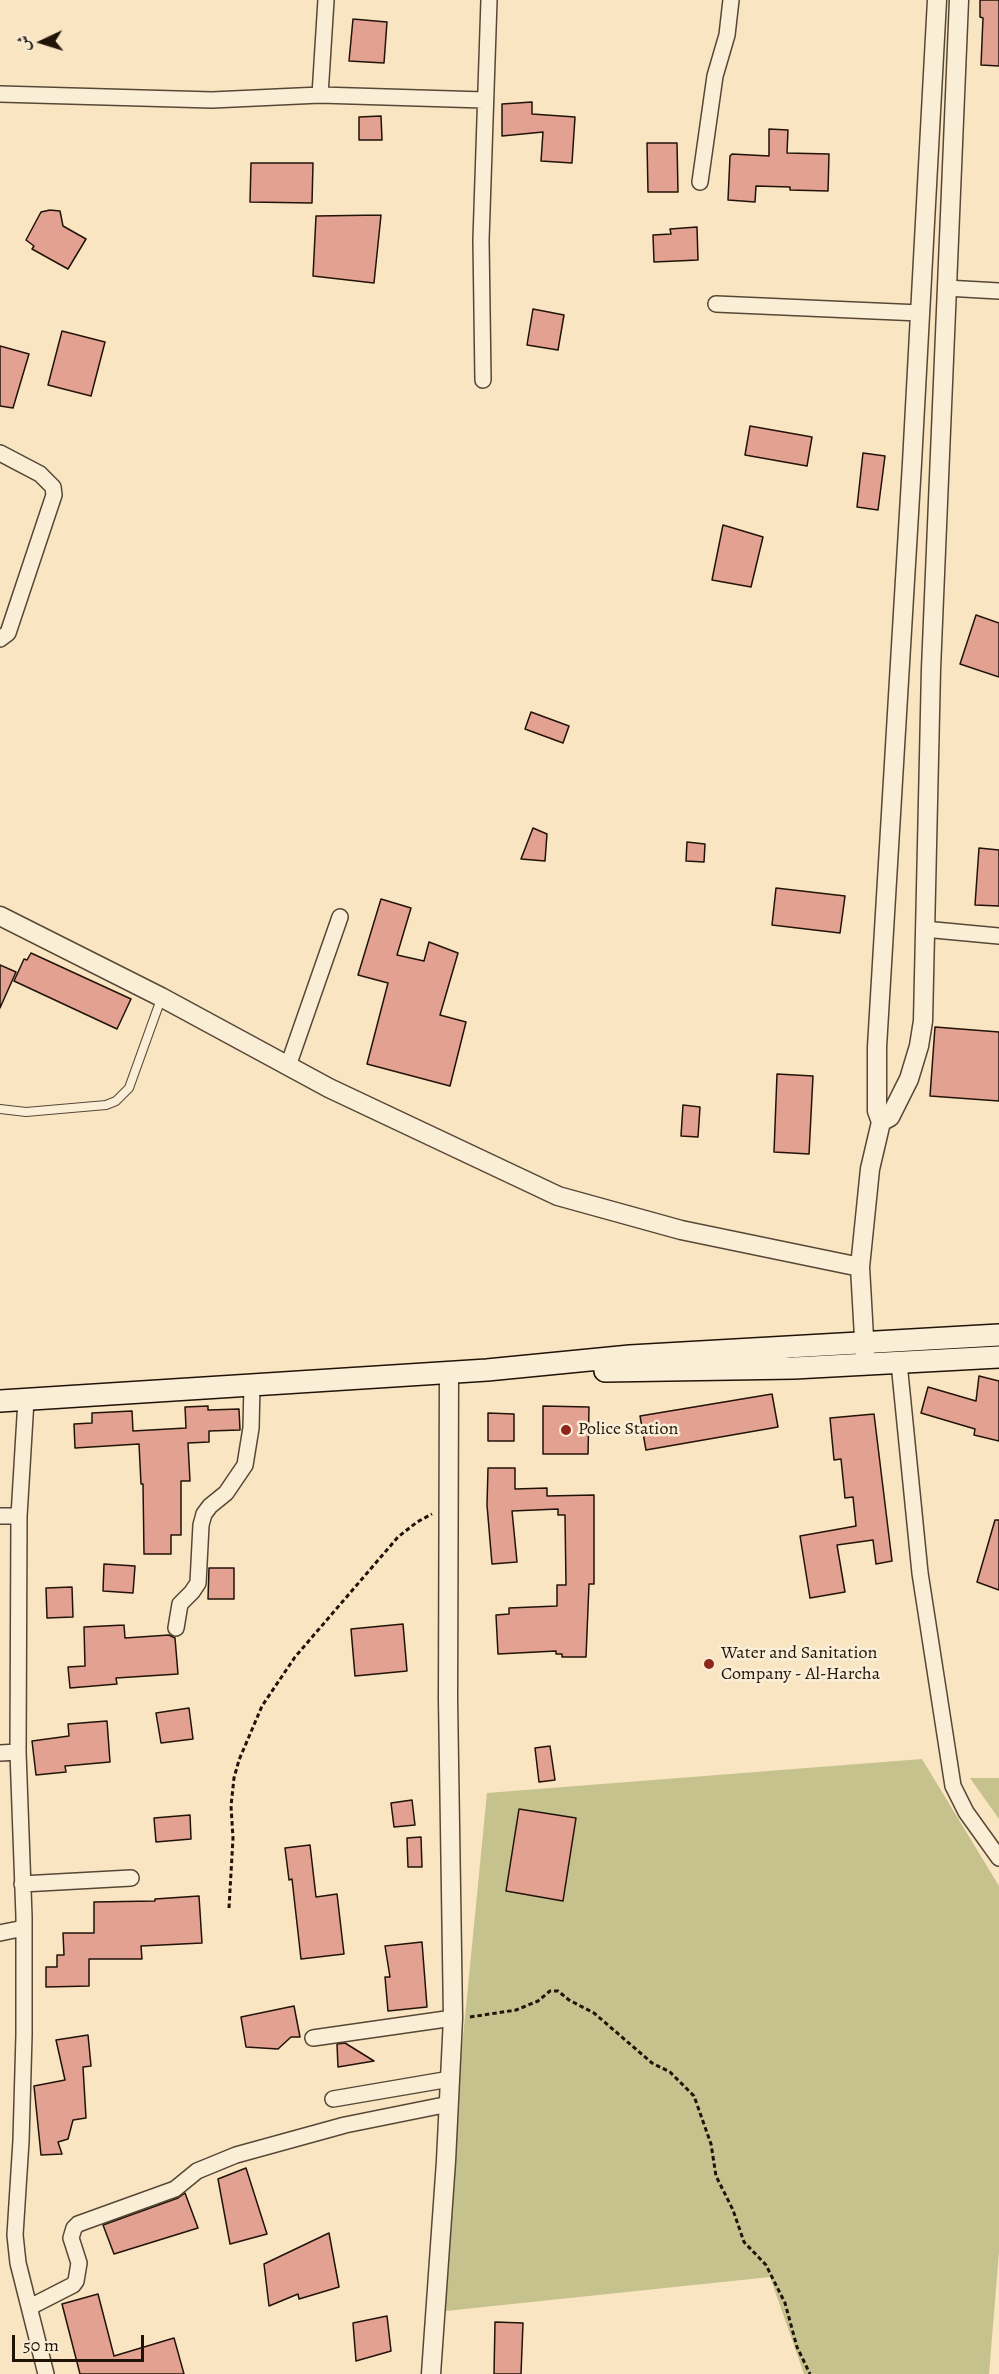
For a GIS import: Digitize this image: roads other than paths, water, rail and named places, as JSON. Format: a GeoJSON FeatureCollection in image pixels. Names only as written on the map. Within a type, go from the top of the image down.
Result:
{"type":"FeatureCollection","features":[{"type":"Feature","properties":{"kind":"main road"},"geometry":{"type":"LineString","coordinates":[[0,1401],[488,1370],[620,1357],[999,1335]]}},
{"type":"Feature","properties":{"kind":"main road"},"geometry":{"type":"LineString","coordinates":[[488,1370],[621,1371],[866,1365],[999,1357]]}},
{"type":"Feature","properties":{"kind":"street"},"geometry":{"type":"LineString","coordinates":[[320,95],[326,0]]}},
{"type":"Feature","properties":{"kind":"street"},"geometry":{"type":"LineString","coordinates":[[483,380],[481,240],[489,0]]}},
{"type":"Feature","properties":{"kind":"street"},"geometry":{"type":"LineString","coordinates":[[700,182],[715,76],[727,35],[731,0]]}},
{"type":"Feature","properties":{"kind":"street"},"geometry":{"type":"LineString","coordinates":[[866,1365],[860,1267],[870,1170],[881,1122],[877,1111],[877,1047],[937,0]]}},
{"type":"Feature","properties":{"kind":"street"},"geometry":{"type":"LineString","coordinates":[[881,1122],[890,1117],[909,1079],[919,1046],[923,1012],[934,610],[959,0]]}},
{"type":"Feature","properties":{"kind":"street"},"geometry":{"type":"LineString","coordinates":[[0,93],[212,100],[320,95],[484,100]]}},
{"type":"Feature","properties":{"kind":"street"},"geometry":{"type":"LineString","coordinates":[[946,288],[999,291]]}},
{"type":"Feature","properties":{"kind":"street"},"geometry":{"type":"LineString","coordinates":[[716,304],[920,313]]}},
{"type":"Feature","properties":{"kind":"street"},"geometry":{"type":"LineString","coordinates":[[0,453],[40,474],[53,487],[54,495],[8,633],[0,639]]}},
{"type":"Feature","properties":{"kind":"street"},"geometry":{"type":"LineString","coordinates":[[903,611],[934,610]]}},
{"type":"Feature","properties":{"kind":"street"},"geometry":{"type":"LineString","coordinates":[[0,916],[161,997],[329,1088],[558,1196],[681,1230],[860,1267]]}},
{"type":"Feature","properties":{"kind":"street"},"geometry":{"type":"LineString","coordinates":[[288,1065],[340,917]]}},
{"type":"Feature","properties":{"kind":"street"},"geometry":{"type":"LineString","coordinates":[[924,929],[999,936]]}},
{"type":"Feature","properties":{"kind":"street"},"geometry":{"type":"LineString","coordinates":[[899,1363],[920,1573],[953,1786],[966,1812],[999,1858]]}},
{"type":"Feature","properties":{"kind":"street"},"geometry":{"type":"LineString","coordinates":[[431,2374],[453,2018],[448,1699],[449,1372]]}},
{"type":"Feature","properties":{"kind":"street"},"geometry":{"type":"LineString","coordinates":[[176,1628],[180,1604],[198,1583],[201,1525],[204,1515],[210,1506],[226,1494],[245,1465],[251,1428],[252,1385]]}},
{"type":"Feature","properties":{"kind":"street"},"geometry":{"type":"LineString","coordinates":[[26,1400],[19,1516],[18,1752],[24,1928],[21,2141],[15,2235],[18,2263],[46,2374]]}},
{"type":"Feature","properties":{"kind":"street"},"geometry":{"type":"LineString","coordinates":[[0,1516],[19,1516]]}},
{"type":"Feature","properties":{"kind":"street"},"geometry":{"type":"LineString","coordinates":[[0,1753],[18,1752]]}},
{"type":"Feature","properties":{"kind":"street"},"geometry":{"type":"LineString","coordinates":[[22,1884],[131,1878]]}},
{"type":"Feature","properties":{"kind":"street"},"geometry":{"type":"LineString","coordinates":[[0,1933],[24,1928]]}},
{"type":"Feature","properties":{"kind":"street"},"geometry":{"type":"LineString","coordinates":[[313,2038],[453,2018]]}},
{"type":"Feature","properties":{"kind":"street"},"geometry":{"type":"LineString","coordinates":[[333,2099],[450,2079]]}},
{"type":"Feature","properties":{"kind":"street"},"geometry":{"type":"LineString","coordinates":[[30,2307],[73,2285],[76,2281],[79,2263],[71,2238],[78,2224],[176,2189],[197,2171],[236,2155],[345,2124],[449,2104]]}},
{"type":"Feature","properties":{"kind":"lane"},"geometry":{"type":"LineString","coordinates":[[0,1109],[26,1112],[106,1105],[116,1101],[129,1088],[161,997]]}},
{"type":"Feature","properties":{"kind":"place","name":"Police Station"},"geometry":{"type":"Point","coordinates":[566,1430]}},
{"type":"Feature","properties":{"kind":"place","name":"Water and Sanitation Company - Al-Harcha"},"geometry":{"type":"Point","coordinates":[709,1664]}}]}
